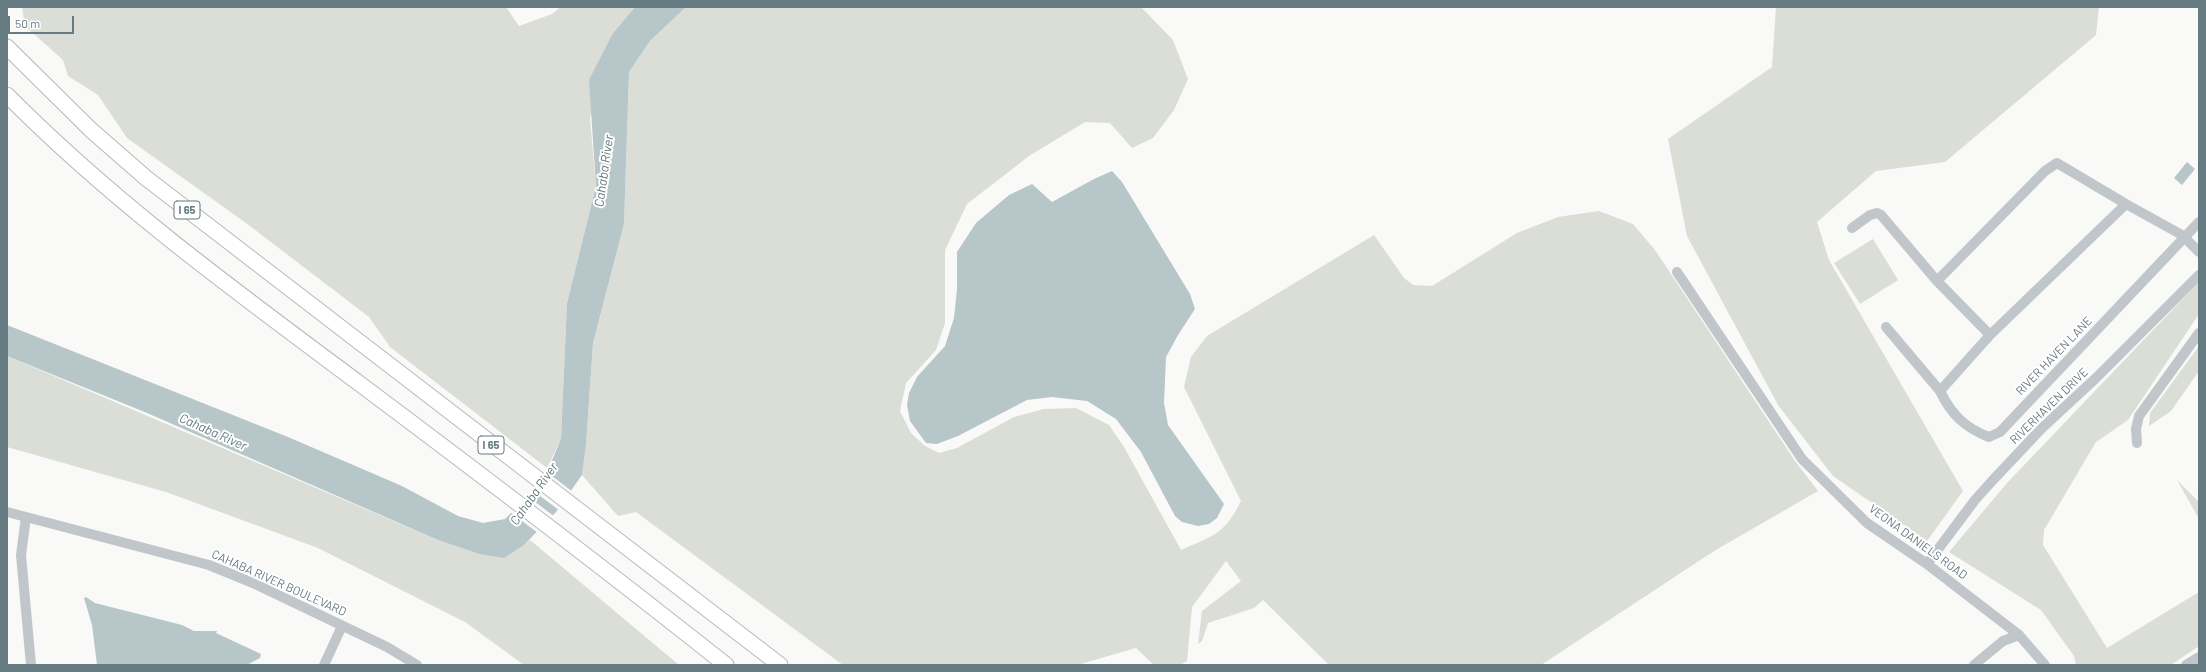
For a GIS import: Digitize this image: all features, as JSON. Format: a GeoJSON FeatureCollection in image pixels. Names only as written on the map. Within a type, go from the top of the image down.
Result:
{"type":"FeatureCollection","features":[{"type":"Feature","properties":{"kind":"highway","name":"I 65"},"geometry":{"type":"LineString","coordinates":[[7,46],[91,130],[146,178],[379,359],[780,665]]}},
{"type":"Feature","properties":{"kind":"highway","name":"I 65"},"geometry":{"type":"LineString","coordinates":[[7,95],[48,136],[133,210],[206,268],[584,554],[726,665]]}},
{"type":"Feature","properties":{"kind":"street"},"geometry":{"type":"LineString","coordinates":[[1937,281],[2045,171],[2057,164],[2185,239],[2199,252]]}},
{"type":"Feature","properties":{"kind":"street"},"geometry":{"type":"LineString","coordinates":[[1940,391],[1990,335],[2126,204]]}},
{"type":"Feature","properties":{"kind":"street"},"geometry":{"type":"LineString","coordinates":[[1852,228],[1870,215],[1878,213],[1881,215],[1937,281],[1990,335]]}},
{"type":"Feature","properties":{"kind":"street","name":"RIVER HAVEN LANE"},"geometry":{"type":"LineString","coordinates":[[1886,327],[1940,391],[1949,410],[1959,421],[1975,432],[1988,438],[2000,432],[2185,239],[2199,222]]}},
{"type":"Feature","properties":{"kind":"street","name":"VEONA DANIELS ROAD"},"geometry":{"type":"LineString","coordinates":[[1677,272],[1802,459],[1867,523],[1927,564],[2019,635],[2045,665]]}},
{"type":"Feature","properties":{"kind":"street","name":"RIVERHAVEN DRIVE"},"geometry":{"type":"LineString","coordinates":[[1927,564],[1975,500],[2042,428],[2096,378],[2199,275]]}},
{"type":"Feature","properties":{"kind":"street"},"geometry":{"type":"LineString","coordinates":[[2137,443],[2136,429],[2139,416],[2199,333]]}},
{"type":"Feature","properties":{"kind":"street","name":"CAHABA RIVER BOULEVARD"},"geometry":{"type":"LineString","coordinates":[[7,512],[209,565],[253,583],[398,652],[416,665]]}},
{"type":"Feature","properties":{"kind":"street"},"geometry":{"type":"LineString","coordinates":[[26,517],[21,555],[32,665]]}},
{"type":"Feature","properties":{"kind":"street"},"geometry":{"type":"LineString","coordinates":[[324,665],[342,626]]}},
{"type":"Feature","properties":{"kind":"street"},"geometry":{"type":"LineString","coordinates":[[1974,665],[2003,641],[2019,635]]}},
{"type":"Feature","properties":{"kind":"street"},"geometry":{"type":"LineString","coordinates":[[2186,665],[2199,657]]}},
{"type":"Feature","properties":{"kind":"shaded area"},"geometry":{"type":"Polygon","coordinates":[[[22,7],[506,7],[519,26],[552,14],[561,7],[635,7],[613,33],[590,118],[596,186],[567,303],[561,439],[547,468],[390,347],[369,317],[246,223],[127,138],[98,95],[68,76],[63,60],[25,26],[22,7]]]}},
{"type":"Feature","properties":{"kind":"shaded area"},"geometry":{"type":"Polygon","coordinates":[[[686,7],[1141,7],[1173,40],[1188,79],[1174,110],[1153,138],[1132,148],[1110,123],[1085,122],[1029,156],[967,204],[945,250],[945,323],[936,350],[906,383],[900,411],[911,433],[925,446],[939,453],[957,448],[1014,417],[1044,409],[1076,408],[1109,425],[1124,447],[1181,550],[1217,533],[1229,521],[1241,501],[1184,387],[1191,357],[1207,336],[1374,235],[1404,278],[1413,285],[1432,286],[1517,233],[1558,217],[1599,211],[1633,224],[1655,250],[1795,461],[1818,491],[1714,551],[1541,665],[1329,665],[1263,600],[1254,608],[1208,623],[1202,641],[1198,644],[1202,611],[1241,581],[1226,561],[1192,607],[1187,661],[1180,665],[1154,665],[1136,648],[1077,665],[843,665],[636,512],[618,516],[582,475],[586,445],[593,343],[624,224],[629,72],[650,41],[686,7]]]}},
{"type":"Feature","properties":{"kind":"shaded area"},"geometry":{"type":"Polygon","coordinates":[[[1776,7],[2099,7],[2096,35],[1945,162],[1876,171],[1817,222],[1829,260],[1963,491],[1927,541],[1833,476],[1778,405],[1687,236],[1668,139],[1772,67],[1776,7]]]}},
{"type":"Feature","properties":{"kind":"shaded area"},"geometry":{"type":"Polygon","coordinates":[[[1873,239],[1898,280],[1860,304],[1834,263],[1873,239]]]}},
{"type":"Feature","properties":{"kind":"shaded area"},"geometry":{"type":"Polygon","coordinates":[[[2198,283],[2199,314],[2128,420],[2096,442],[2044,530],[2043,545],[2107,648],[2199,592],[2199,646],[2171,665],[2076,665],[2074,656],[2041,610],[1949,552],[2007,483],[2198,283]]]}},
{"type":"Feature","properties":{"kind":"shaded area"},"geometry":{"type":"Polygon","coordinates":[[[2199,346],[2199,371],[2171,411],[2149,426],[2150,413],[2199,346]]]}},
{"type":"Feature","properties":{"kind":"shaded area"},"geometry":{"type":"Polygon","coordinates":[[[7,356],[438,540],[479,554],[524,545],[530,540],[679,665],[524,665],[465,622],[318,548],[166,492],[7,447],[7,356]]]}},
{"type":"Feature","properties":{"kind":"shaded area"},"geometry":{"type":"Polygon","coordinates":[[[2177,480],[2199,502],[2199,519],[2177,480]]]}},
{"type":"Feature","properties":{"kind":"water","name":"Cahaba River"},"geometry":{"type":"Polygon","coordinates":[[[635,7],[686,7],[650,41],[629,72],[624,224],[593,343],[586,445],[582,475],[556,512],[524,545],[504,558],[479,554],[438,540],[147,413],[7,356],[7,325],[288,437],[402,486],[458,516],[483,523],[505,519],[530,494],[550,465],[561,439],[567,303],[596,186],[589,80],[613,33],[635,7]]]}},
{"type":"Feature","properties":{"kind":"water"},"geometry":{"type":"Polygon","coordinates":[[[2187,162],[2195,169],[2182,185],[2174,178],[2187,162]]]}},
{"type":"Feature","properties":{"kind":"water"},"geometry":{"type":"Polygon","coordinates":[[[1112,171],[1122,182],[1190,294],[1195,309],[1166,357],[1164,403],[1168,425],[1224,504],[1217,518],[1209,524],[1198,526],[1182,522],[1175,516],[1141,452],[1116,419],[1087,401],[1052,397],[1027,400],[958,436],[937,444],[926,443],[910,421],[907,405],[909,393],[917,377],[945,346],[954,318],[957,289],[957,252],[976,223],[1009,195],[1032,184],[1052,202],[1112,171]]]}},
{"type":"Feature","properties":{"kind":"water"},"geometry":{"type":"Polygon","coordinates":[[[86,597],[95,603],[182,625],[194,631],[217,631],[216,633],[261,654],[260,658],[247,665],[97,665],[92,625],[84,598],[86,597]]]}},
{"type":"Feature","properties":{"kind":"pier"},"geometry":{"type":"Polygon","coordinates":[[[544,470],[573,492],[560,511],[531,489],[544,470]]]}},
{"type":"Feature","properties":{"kind":"pier"},"geometry":{"type":"Polygon","coordinates":[[[526,495],[555,517],[538,533],[510,512],[526,495]]]}}]}
